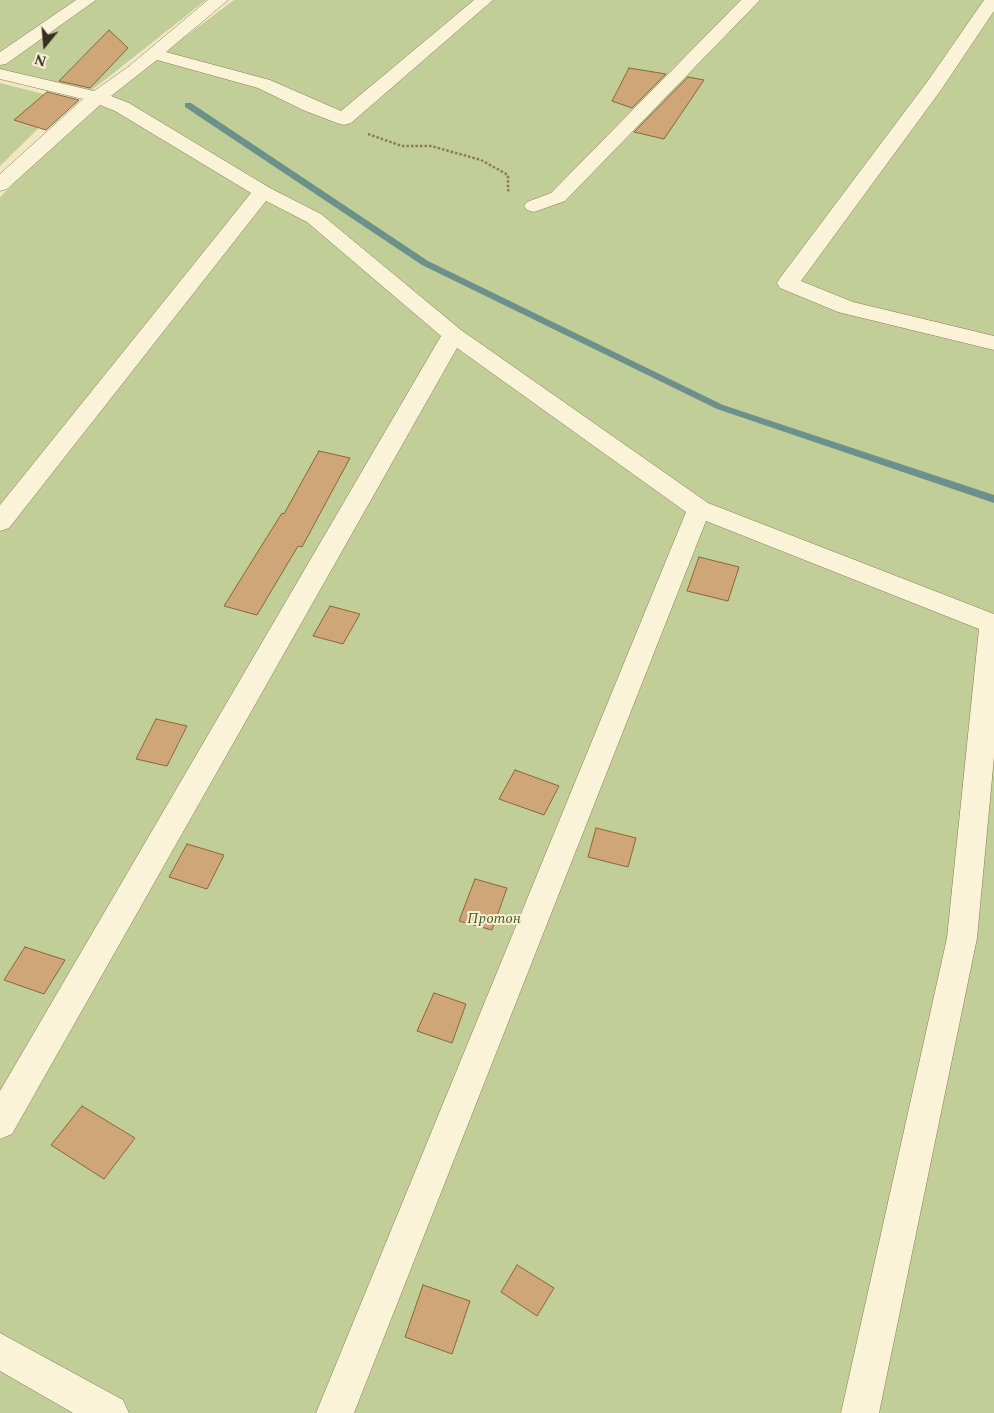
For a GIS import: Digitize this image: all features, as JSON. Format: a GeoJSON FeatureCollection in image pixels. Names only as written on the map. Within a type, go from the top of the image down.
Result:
{"type":"FeatureCollection","features":[{"type":"Feature","properties":{"kind":"lane"},"geometry":{"type":"LineString","coordinates":[[0,60],[87,0]]}},
{"type":"Feature","properties":{"kind":"lane"},"geometry":{"type":"LineString","coordinates":[[0,185],[97,97],[154,54],[220,0]]}},
{"type":"Feature","properties":{"kind":"lane"},"geometry":{"type":"LineString","coordinates":[[154,54],[264,84],[310,106],[344,119],[484,0]]}},
{"type":"Feature","properties":{"kind":"lane"},"geometry":{"type":"LineString","coordinates":[[534,206],[558,196],[751,0]]}},
{"type":"Feature","properties":{"kind":"lane"},"geometry":{"type":"LineString","coordinates":[[993,0],[934,86],[788,283],[846,307],[994,343]]}},
{"type":"Feature","properties":{"kind":"lane"},"geometry":{"type":"LineString","coordinates":[[0,74],[97,97],[122,107],[263,192],[314,218],[453,335],[700,509],[993,624],[962,938],[860,1413]]}},
{"type":"Feature","properties":{"kind":"lane"},"geometry":{"type":"LineString","coordinates":[[0,522],[263,192]]}},
{"type":"Feature","properties":{"kind":"lane"},"geometry":{"type":"LineString","coordinates":[[0,1123],[453,335]]}},
{"type":"Feature","properties":{"kind":"lane"},"geometry":{"type":"LineString","coordinates":[[335,1413],[700,509]]}},
{"type":"Feature","properties":{"kind":"lane"},"geometry":{"type":"LineString","coordinates":[[0,1351],[110,1413]]}},
{"type":"Feature","properties":{"kind":"path"},"geometry":{"type":"LineString","coordinates":[[344,119],[352,129],[402,146],[432,146],[481,160],[508,175],[508,190],[534,206]]}},
{"type":"Feature","properties":{"kind":"green space"},"geometry":{"type":"Polygon","coordinates":[[[0,0],[206,0],[92,90],[0,70],[0,0]]]}},
{"type":"Feature","properties":{"kind":"green space","name":"Протон"},"geometry":{"type":"Polygon","coordinates":[[[234,0],[994,0],[994,1413],[0,1413],[0,197],[88,109],[234,0]]]}},
{"type":"Feature","properties":{"kind":"green space"},"geometry":{"type":"Polygon","coordinates":[[[0,83],[67,100],[0,166],[0,83]]]}},
{"type":"Feature","properties":{"kind":"building"},"geometry":{"type":"Polygon","coordinates":[[[109,30],[128,48],[90,88],[59,81],[109,30]]]}},
{"type":"Feature","properties":{"kind":"building"},"geometry":{"type":"Polygon","coordinates":[[[629,68],[666,74],[632,108],[612,101],[629,68]]]}},
{"type":"Feature","properties":{"kind":"building"},"geometry":{"type":"Polygon","coordinates":[[[688,77],[704,80],[664,139],[634,132],[688,77]]]}},
{"type":"Feature","properties":{"kind":"building"},"geometry":{"type":"Polygon","coordinates":[[[47,92],[79,100],[46,130],[14,120],[47,92]]]}},
{"type":"Feature","properties":{"kind":"building"},"geometry":{"type":"Polygon","coordinates":[[[319,451],[350,458],[302,547],[298,546],[257,615],[224,606],[282,513],[284,514],[319,451]]]}},
{"type":"Feature","properties":{"kind":"building"},"geometry":{"type":"Polygon","coordinates":[[[699,557],[739,567],[728,601],[687,591],[699,557]]]}},
{"type":"Feature","properties":{"kind":"building"},"geometry":{"type":"Polygon","coordinates":[[[330,606],[360,614],[343,644],[313,636],[330,606]]]}},
{"type":"Feature","properties":{"kind":"building"},"geometry":{"type":"Polygon","coordinates":[[[156,719],[187,726],[167,766],[136,759],[156,719]]]}},
{"type":"Feature","properties":{"kind":"building"},"geometry":{"type":"Polygon","coordinates":[[[515,770],[559,786],[544,815],[499,799],[515,770]]]}},
{"type":"Feature","properties":{"kind":"building"},"geometry":{"type":"Polygon","coordinates":[[[596,828],[636,838],[628,867],[588,857],[596,828]]]}},
{"type":"Feature","properties":{"kind":"building"},"geometry":{"type":"Polygon","coordinates":[[[187,844],[224,855],[207,889],[169,877],[187,844]]]}},
{"type":"Feature","properties":{"kind":"building"},"geometry":{"type":"Polygon","coordinates":[[[475,879],[507,888],[492,930],[459,921],[475,879]]]}},
{"type":"Feature","properties":{"kind":"building"},"geometry":{"type":"Polygon","coordinates":[[[25,947],[65,960],[44,994],[4,980],[25,947]]]}},
{"type":"Feature","properties":{"kind":"building"},"geometry":{"type":"Polygon","coordinates":[[[434,993],[466,1004],[452,1043],[417,1031],[434,993]]]}},
{"type":"Feature","properties":{"kind":"building"},"geometry":{"type":"Polygon","coordinates":[[[82,1106],[135,1138],[104,1179],[51,1145],[82,1106]]]}},
{"type":"Feature","properties":{"kind":"building"},"geometry":{"type":"Polygon","coordinates":[[[517,1265],[554,1288],[537,1316],[501,1292],[517,1265]]]}},
{"type":"Feature","properties":{"kind":"building"},"geometry":{"type":"Polygon","coordinates":[[[423,1285],[470,1301],[452,1354],[405,1337],[423,1285]]]}},
{"type":"Feature","properties":{"kind":"waterway"},"geometry":{"type":"LineString","coordinates":[[188,105],[425,263],[720,407],[994,499]]}}]}
